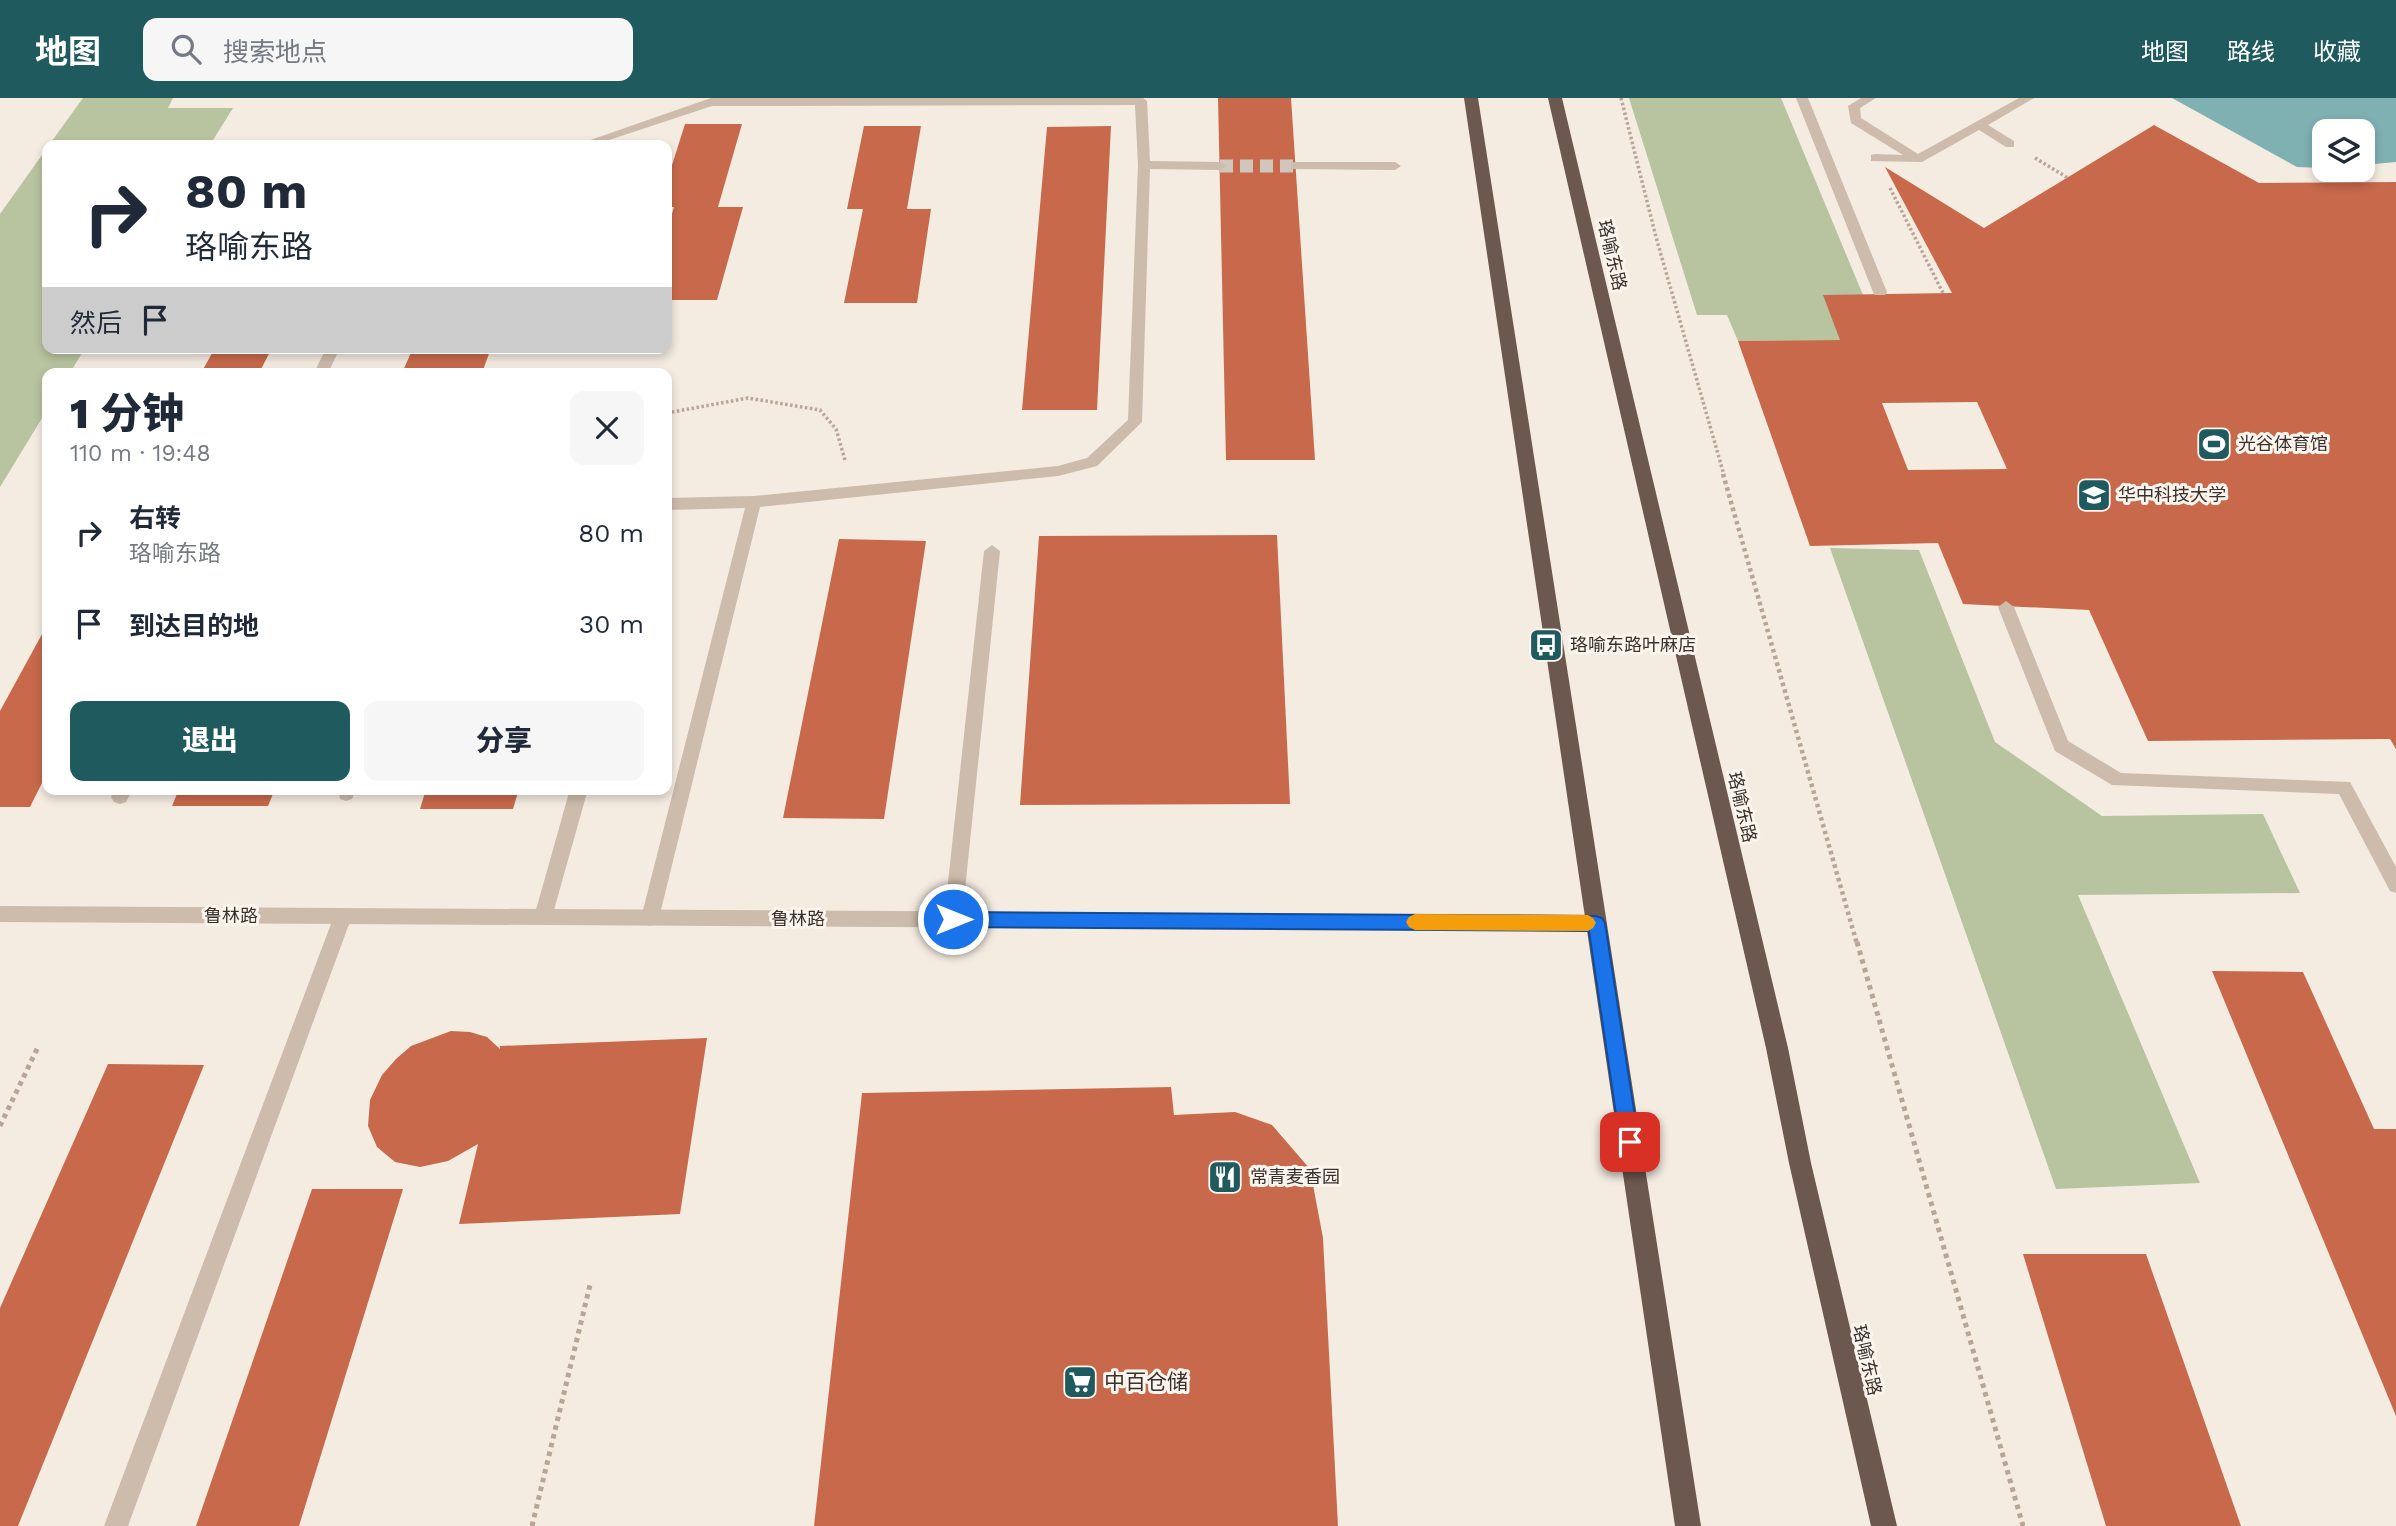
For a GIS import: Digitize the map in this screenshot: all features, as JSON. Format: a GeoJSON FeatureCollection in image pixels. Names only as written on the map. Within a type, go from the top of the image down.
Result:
{"type":"FeatureCollection","features":[{"type":"Feature","properties":{"kind":"highway"},"geometry":{"type":"LineString","coordinates":[[1472,98],[1688,1526]]}},
{"type":"Feature","properties":{"kind":"highway","name":"珞喻东路"},"geometry":{"type":"LineString","coordinates":[[1555,98],[1777,1048],[1800,1163],[1884,1526]]}},
{"type":"Feature","properties":{"kind":"street"},"geometry":{"type":"LineString","coordinates":[[1802,98],[1881,292]]}},
{"type":"Feature","properties":{"kind":"street"},"geometry":{"type":"LineString","coordinates":[[1870,98],[1854,106],[1855,120],[1918,159]]}},
{"type":"Feature","properties":{"kind":"street"},"geometry":{"type":"LineString","coordinates":[[1875,158],[1918,159],[2028,98]]}},
{"type":"Feature","properties":{"kind":"street"},"geometry":{"type":"LineString","coordinates":[[597,140],[711,102],[1140,101],[1144,165],[1135,422],[1092,462],[1069,468],[754,502],[672,504]]}},
{"type":"Feature","properties":{"kind":"street"},"geometry":{"type":"LineString","coordinates":[[1980,125],[2010,144]]}},
{"type":"Feature","properties":{"kind":"street"},"geometry":{"type":"LineString","coordinates":[[1144,165],[1220,166]]}},
{"type":"Feature","properties":{"kind":"street"},"geometry":{"type":"LineString","coordinates":[[1296,166],[1395,166]]}},
{"type":"Feature","properties":{"kind":"street"},"geometry":{"type":"LineString","coordinates":[[650,918],[754,502]]}},
{"type":"Feature","properties":{"kind":"street"},"geometry":{"type":"LineString","coordinates":[[953,919],[992,551]]}},
{"type":"Feature","properties":{"kind":"street"},"geometry":{"type":"LineString","coordinates":[[2006,607],[2061,746],[2118,780],[2344,787],[2396,885]]}},
{"type":"Feature","properties":{"kind":"street"},"geometry":{"type":"LineString","coordinates":[[543,917],[577,795]]}},
{"type":"Feature","properties":{"kind":"street","name":"鲁林路"},"geometry":{"type":"LineString","coordinates":[[0,914],[1596,923]]}},
{"type":"Feature","properties":{"kind":"street"},"geometry":{"type":"LineString","coordinates":[[116,1526],[343,916]]}},
{"type":"Feature","properties":{"kind":"path"},"geometry":{"type":"LineString","coordinates":[[1621,98],[1656,237],[2023,1526]]}},
{"type":"Feature","properties":{"kind":"path"},"geometry":{"type":"LineString","coordinates":[[2010,144],[2068,178]]}},
{"type":"Feature","properties":{"kind":"path"},"geometry":{"type":"LineString","coordinates":[[1875,158],[1944,293]]}},
{"type":"Feature","properties":{"kind":"path"},"geometry":{"type":"LineString","coordinates":[[672,412],[748,398],[820,410],[836,429],[842,447],[846,492]]}},
{"type":"Feature","properties":{"kind":"path"},"geometry":{"type":"LineString","coordinates":[[0,1126],[38,1047]]}},
{"type":"Feature","properties":{"kind":"path"},"geometry":{"type":"LineString","coordinates":[[532,1526],[590,1285]]}},
{"type":"Feature","properties":{"kind":"green space"},"geometry":{"type":"Polygon","coordinates":[[[83,98],[173,98],[168,108],[233,108],[213,140],[53,140],[83,98]]]}},
{"type":"Feature","properties":{"kind":"green space"},"geometry":{"type":"Polygon","coordinates":[[[1629,98],[1781,98],[1863,295],[1840,340],[1738,341],[1727,315],[1697,315],[1629,98]]]}},
{"type":"Feature","properties":{"kind":"green space"},"geometry":{"type":"Polygon","coordinates":[[[42,155],[42,354],[81,354],[73,368],[42,368],[42,418],[0,487],[0,214],[42,155]]]}},
{"type":"Feature","properties":{"kind":"green space"},"geometry":{"type":"Polygon","coordinates":[[[1830,548],[1919,550],[1995,742],[2102,816],[2263,814],[2300,893],[2078,895],[2200,1183],[2056,1189],[1830,548]]]}},
{"type":"Feature","properties":{"kind":"water"},"geometry":{"type":"Polygon","coordinates":[[[2172,98],[2396,98],[2396,162],[2375,164],[2375,119],[2312,119],[2312,168],[2297,167],[2172,98]]]}},
{"type":"Feature","properties":{"kind":"building"},"geometry":{"type":"Polygon","coordinates":[[[1218,98],[1291,98],[1315,460],[1226,460],[1218,98]]]}},
{"type":"Feature","properties":{"kind":"building"},"geometry":{"type":"Polygon","coordinates":[[[685,124],[742,124],[718,207],[743,207],[717,300],[672,300],[672,165],[685,124]]]}},
{"type":"Feature","properties":{"kind":"building"},"geometry":{"type":"Polygon","coordinates":[[[2154,125],[2259,183],[2396,182],[2396,749],[2390,739],[2148,741],[2089,610],[1963,604],[1938,543],[1810,546],[1738,341],[1840,340],[1823,295],[1952,293],[1885,167],[1984,228],[2154,125]],[[1977,402],[1882,403],[1908,470],[2007,469],[1977,402]]]}},
{"type":"Feature","properties":{"kind":"building"},"geometry":{"type":"Polygon","coordinates":[[[864,126],[921,126],[907,209],[931,209],[917,303],[844,303],[863,209],[847,209],[864,126]]]}},
{"type":"Feature","properties":{"kind":"building"},"geometry":{"type":"Polygon","coordinates":[[[1111,126],[1097,410],[1022,410],[1047,127],[1111,126]]]}},
{"type":"Feature","properties":{"kind":"building"},"geometry":{"type":"Polygon","coordinates":[[[212,354],[269,354],[262,368],[204,368],[212,354]]]}},
{"type":"Feature","properties":{"kind":"building"},"geometry":{"type":"Polygon","coordinates":[[[410,354],[489,354],[484,368],[404,368],[410,354]]]}},
{"type":"Feature","properties":{"kind":"building"},"geometry":{"type":"Polygon","coordinates":[[[1277,535],[1290,804],[1020,805],[1039,536],[1277,535]]]}},
{"type":"Feature","properties":{"kind":"building"},"geometry":{"type":"Polygon","coordinates":[[[839,539],[926,541],[884,819],[783,818],[839,539]]]}},
{"type":"Feature","properties":{"kind":"building"},"geometry":{"type":"Polygon","coordinates":[[[42,634],[42,783],[30,807],[0,807],[0,711],[42,634]]]}},
{"type":"Feature","properties":{"kind":"building"},"geometry":{"type":"Polygon","coordinates":[[[177,795],[273,795],[268,806],[172,806],[177,795]]]}},
{"type":"Feature","properties":{"kind":"building"},"geometry":{"type":"Polygon","coordinates":[[[424,795],[517,795],[513,809],[420,809],[424,795]]]}},
{"type":"Feature","properties":{"kind":"building"},"geometry":{"type":"Polygon","coordinates":[[[2212,971],[2303,972],[2374,1129],[2396,1129],[2396,1416],[2212,971]]]}},
{"type":"Feature","properties":{"kind":"building"},"geometry":{"type":"Polygon","coordinates":[[[451,1031],[470,1032],[487,1037],[500,1049],[500,1046],[707,1038],[680,1214],[459,1224],[478,1144],[448,1161],[420,1167],[395,1162],[377,1147],[368,1126],[370,1100],[382,1075],[411,1046],[451,1031]]]}},
{"type":"Feature","properties":{"kind":"building"},"geometry":{"type":"Polygon","coordinates":[[[108,1064],[204,1065],[18,1526],[0,1526],[0,1308],[108,1064]]]}},
{"type":"Feature","properties":{"kind":"building","name":"中百仓储"},"geometry":{"type":"Polygon","coordinates":[[[1171,1087],[1174,1115],[1235,1112],[1272,1125],[1310,1169],[1323,1238],[1338,1526],[814,1526],[862,1093],[1171,1087]]]}},
{"type":"Feature","properties":{"kind":"building"},"geometry":{"type":"Polygon","coordinates":[[[312,1189],[403,1189],[299,1526],[196,1526],[312,1189]]]}},
{"type":"Feature","properties":{"kind":"building"},"geometry":{"type":"Polygon","coordinates":[[[2023,1254],[2146,1254],[2241,1526],[2106,1526],[2023,1254]]]}},
{"type":"Feature","properties":{"kind":"tunnel"},"geometry":{"type":"LineString","coordinates":[[1220,166],[1295,166]]}},
{"type":"Feature","properties":{"kind":"slow traffic"},"geometry":{"type":"LineString","coordinates":[[1415,922],[1588,923]]}},
{"type":"Feature","properties":{"kind":"place","name":"光谷体育馆"},"geometry":{"type":"Point","coordinates":[2214,444]}},
{"type":"Feature","properties":{"kind":"place","name":"华中科技大学"},"geometry":{"type":"Point","coordinates":[2094,495]}},
{"type":"Feature","properties":{"kind":"place","name":"珞喻东路叶麻店"},"geometry":{"type":"Point","coordinates":[1546,645]}},
{"type":"Feature","properties":{"kind":"place","name":"常青麦香园"},"geometry":{"type":"Point","coordinates":[1225,1177]}},
{"type":"Feature","properties":{"kind":"place","name":"中百仓储"},"geometry":{"type":"Point","coordinates":[1080,1382]}},
{"type":"Feature","properties":{"kind":"route"},"geometry":{"type":"LineString","coordinates":[[953,919],[1596,923],[1630,1142]]}}]}
